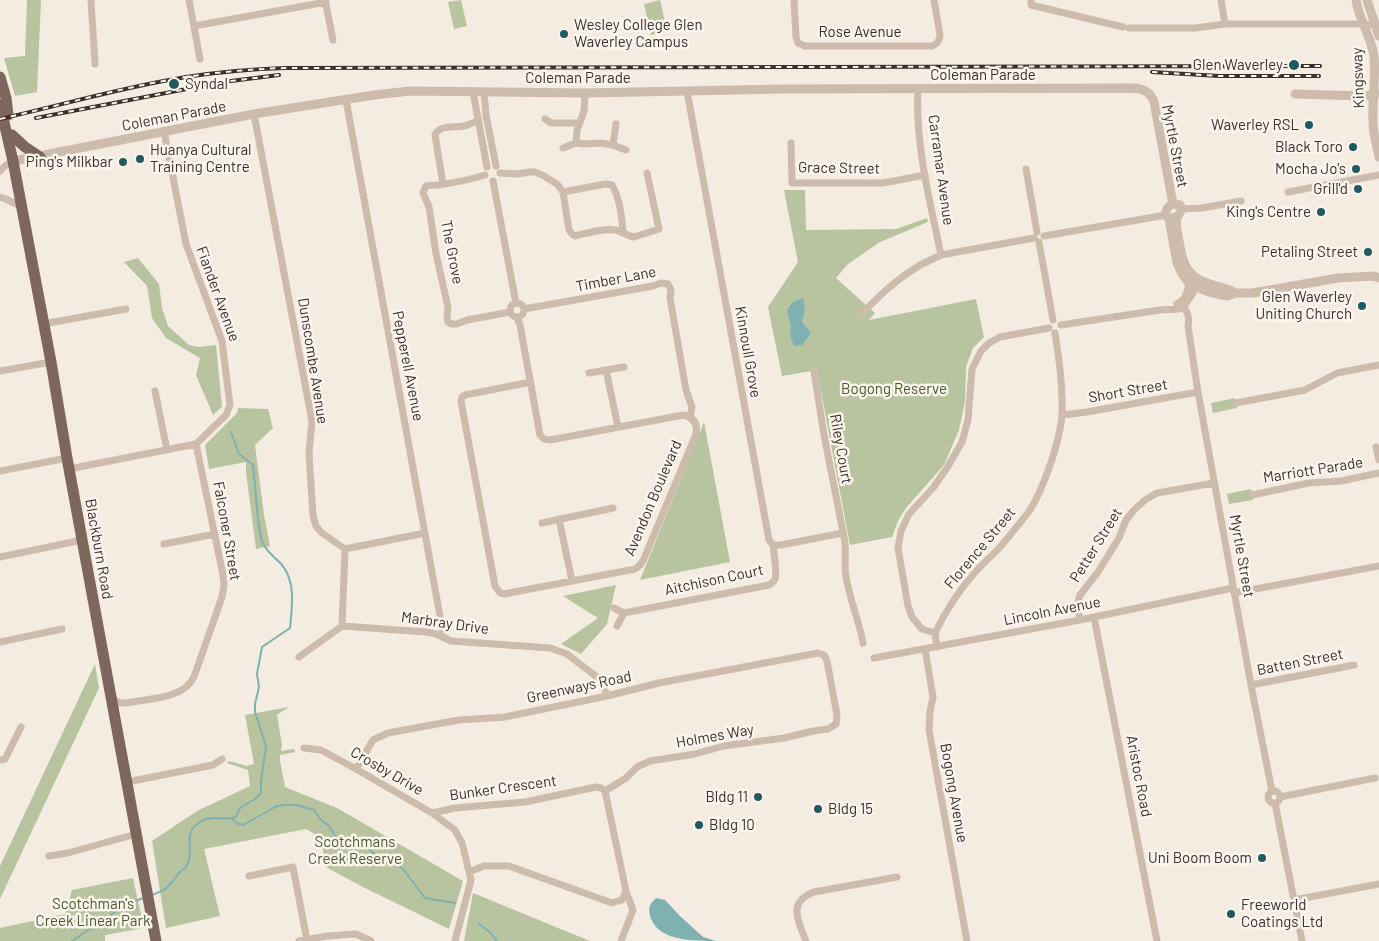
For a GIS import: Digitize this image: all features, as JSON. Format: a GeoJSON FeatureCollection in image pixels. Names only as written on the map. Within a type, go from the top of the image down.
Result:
{"type":"FeatureCollection","features":[{"type":"Feature","properties":{"kind":"main road","name":"Blackburn Road"},"geometry":{"type":"LineString","coordinates":[[0,78],[6,98],[12,135],[13,161]]}},
{"type":"Feature","properties":{"kind":"main road","name":"Blackburn Road"},"geometry":{"type":"LineString","coordinates":[[0,105],[13,161],[44,324],[156,941]]}},
{"type":"Feature","properties":{"kind":"main road"},"geometry":{"type":"LineString","coordinates":[[12,135],[25,147],[40,156]]}},
{"type":"Feature","properties":{"kind":"street"},"geometry":{"type":"LineString","coordinates":[[91,0],[95,64]]}},
{"type":"Feature","properties":{"kind":"street"},"geometry":{"type":"LineString","coordinates":[[189,0],[200,59]]}},
{"type":"Feature","properties":{"kind":"street","name":"Rose Avenue"},"geometry":{"type":"LineString","coordinates":[[794,0],[796,37],[798,43],[805,46],[932,46],[940,40],[934,0]]}},
{"type":"Feature","properties":{"kind":"street"},"geometry":{"type":"LineString","coordinates":[[1030,0],[1031,5],[1126,27],[1195,28],[1225,24],[1377,25]]}},
{"type":"Feature","properties":{"kind":"street"},"geometry":{"type":"LineString","coordinates":[[1221,0],[1225,24]]}},
{"type":"Feature","properties":{"kind":"street","name":"Kingsway"},"geometry":{"type":"LineString","coordinates":[[1356,0],[1373,53],[1376,94],[1376,118],[1373,124],[1379,157]]}},
{"type":"Feature","properties":{"kind":"street","name":"Kingsway"},"geometry":{"type":"LineString","coordinates":[[1367,0],[1377,25],[1379,36]]}},
{"type":"Feature","properties":{"kind":"street"},"geometry":{"type":"LineString","coordinates":[[194,26],[326,1],[334,40]]}},
{"type":"Feature","properties":{"kind":"street","name":"Coleman Parade"},"geometry":{"type":"LineString","coordinates":[[13,161],[254,114],[410,91],[687,92],[780,89],[1134,88],[1149,93]]}},
{"type":"Feature","properties":{"kind":"street","name":"Carramar Avenue"},"geometry":{"type":"LineString","coordinates":[[918,89],[919,136],[940,255]]}},
{"type":"Feature","properties":{"kind":"street"},"geometry":{"type":"LineString","coordinates":[[473,92],[487,168]]}},
{"type":"Feature","properties":{"kind":"street"},"geometry":{"type":"LineString","coordinates":[[484,92],[486,115],[498,170],[499,178],[493,181],[488,180],[485,176],[484,173],[487,168],[492,165],[498,170],[517,174],[535,172],[557,184],[563,192],[569,230],[575,236],[618,230],[634,237],[659,229],[647,173]]}},
{"type":"Feature","properties":{"kind":"street"},"geometry":{"type":"LineString","coordinates":[[576,143],[577,130],[584,111],[585,92]]}},
{"type":"Feature","properties":{"kind":"street","name":"Kinnoull Grove"},"geometry":{"type":"LineString","coordinates":[[687,92],[769,540],[774,545]]}},
{"type":"Feature","properties":{"kind":"street","name":"Myrtle Street"},"geometry":{"type":"LineString","coordinates":[[1149,93],[1154,102],[1173,204]]}},
{"type":"Feature","properties":{"kind":"street"},"geometry":{"type":"LineString","coordinates":[[1295,94],[1364,96],[1376,94]]}},
{"type":"Feature","properties":{"kind":"street","name":"Pepperell Avenue"},"geometry":{"type":"LineString","coordinates":[[346,100],[444,638]]}},
{"type":"Feature","properties":{"kind":"street","name":"Dunscombe Avenue"},"geometry":{"type":"LineString","coordinates":[[254,114],[312,421],[309,453],[313,516],[316,526],[322,533],[345,550]]}},
{"type":"Feature","properties":{"kind":"street"},"geometry":{"type":"LineString","coordinates":[[444,184],[435,135],[437,131],[440,128],[470,125],[479,120]]}},
{"type":"Feature","properties":{"kind":"street"},"geometry":{"type":"LineString","coordinates":[[545,120],[551,123],[580,123]]}},
{"type":"Feature","properties":{"kind":"street"},"geometry":{"type":"LineString","coordinates":[[613,145],[616,124]]}},
{"type":"Feature","properties":{"kind":"street","name":"Fiander Avenue"},"geometry":{"type":"LineString","coordinates":[[164,131],[184,238],[222,341],[230,405],[226,415],[196,444]]}},
{"type":"Feature","properties":{"kind":"street"},"geometry":{"type":"LineString","coordinates":[[563,148],[576,143],[600,143],[626,150]]}},
{"type":"Feature","properties":{"kind":"street","name":"Grace Street"},"geometry":{"type":"LineString","coordinates":[[791,143],[792,183],[883,183],[925,175]]}},
{"type":"Feature","properties":{"kind":"street"},"geometry":{"type":"LineString","coordinates":[[0,171],[13,161]]}},
{"type":"Feature","properties":{"kind":"street"},"geometry":{"type":"LineString","coordinates":[[1026,169],[1053,320],[1049,328]]}},
{"type":"Feature","properties":{"kind":"street"},"geometry":{"type":"LineString","coordinates":[[1288,192],[1379,175]]}},
{"type":"Feature","properties":{"kind":"street","name":"The Grove"},"geometry":{"type":"LineString","coordinates":[[485,176],[426,186],[424,193],[429,207],[436,254],[448,307],[448,322],[457,324],[467,320],[510,312]]}},
{"type":"Feature","properties":{"kind":"street"},"geometry":{"type":"LineString","coordinates":[[493,181],[516,303]]}},
{"type":"Feature","properties":{"kind":"street"},"geometry":{"type":"LineString","coordinates":[[563,192],[605,184],[612,185],[616,192],[623,232]]}},
{"type":"Feature","properties":{"kind":"street"},"geometry":{"type":"LineString","coordinates":[[0,197],[6,198],[22,207]]}},
{"type":"Feature","properties":{"kind":"street"},"geometry":{"type":"LineString","coordinates":[[861,314],[902,277],[940,255],[1039,237],[1170,217],[1180,214],[1182,210],[1241,201]]}},
{"type":"Feature","properties":{"kind":"street"},"geometry":{"type":"LineString","coordinates":[[1182,210],[1180,205],[1173,204],[1167,209],[1176,229],[1184,263],[1193,275],[1206,283],[1236,293]]}},
{"type":"Feature","properties":{"kind":"street"},"geometry":{"type":"LineString","coordinates":[[1170,217],[1177,263],[1182,274],[1193,285],[1209,292],[1227,296],[1236,293],[1253,293],[1338,278],[1377,275]]}},
{"type":"Feature","properties":{"kind":"street","name":"Timber Lane"},"geometry":{"type":"LineString","coordinates":[[524,309],[644,288],[661,283],[668,284],[671,290],[670,298],[686,390],[692,407],[690,417]]}},
{"type":"Feature","properties":{"kind":"street"},"geometry":{"type":"LineString","coordinates":[[1061,325],[1160,310],[1167,306],[1180,306],[1193,285]]}},
{"type":"Feature","properties":{"kind":"street"},"geometry":{"type":"LineString","coordinates":[[516,303],[520,304],[524,309],[523,314],[518,318],[510,312],[510,307],[516,303]]}},
{"type":"Feature","properties":{"kind":"street","name":"Myrtle Street"},"geometry":{"type":"LineString","coordinates":[[1180,306],[1188,326],[1214,483],[1272,791]]}},
{"type":"Feature","properties":{"kind":"street"},"geometry":{"type":"LineString","coordinates":[[44,324],[126,309]]}},
{"type":"Feature","properties":{"kind":"street","name":"Avendon Boulevard"},"geometry":{"type":"LineString","coordinates":[[518,318],[540,435],[544,439],[550,440],[683,414],[690,417],[696,424],[696,434],[639,566],[635,569],[504,594],[500,593],[495,586],[461,401],[465,395],[530,382]]}},
{"type":"Feature","properties":{"kind":"street"},"geometry":{"type":"LineString","coordinates":[[1053,320],[1060,322],[1061,325]]}},
{"type":"Feature","properties":{"kind":"street"},"geometry":{"type":"LineString","coordinates":[[1049,328],[1051,332],[1055,333],[1059,331],[1061,325]]}},
{"type":"Feature","properties":{"kind":"street"},"geometry":{"type":"LineString","coordinates":[[937,647],[934,633],[922,629],[912,617],[910,611],[898,548],[901,531],[909,514],[933,488],[962,442],[968,420],[972,369],[981,351],[1000,336],[1049,328]]}},
{"type":"Feature","properties":{"kind":"street","name":"Florence Street"},"geometry":{"type":"LineString","coordinates":[[934,633],[957,594],[978,569],[998,550],[1030,509],[1048,472],[1056,447],[1062,415],[1061,375],[1055,333]]}},
{"type":"Feature","properties":{"kind":"street"},"geometry":{"type":"LineString","coordinates":[[0,371],[50,362]]}},
{"type":"Feature","properties":{"kind":"street"},"geometry":{"type":"LineString","coordinates":[[1236,403],[1306,390],[1337,373],[1379,365]]}},
{"type":"Feature","properties":{"kind":"street"},"geometry":{"type":"LineString","coordinates":[[589,373],[624,367]]}},
{"type":"Feature","properties":{"kind":"street"},"geometry":{"type":"LineString","coordinates":[[606,370],[618,427]]}},
{"type":"Feature","properties":{"kind":"street","name":"Riley Court"},"geometry":{"type":"LineString","coordinates":[[814,371],[846,551],[844,559],[846,577],[864,643]]}},
{"type":"Feature","properties":{"kind":"street"},"geometry":{"type":"LineString","coordinates":[[155,391],[166,450]]}},
{"type":"Feature","properties":{"kind":"street","name":"Short Street"},"geometry":{"type":"LineString","coordinates":[[1062,415],[1198,392]]}},
{"type":"Feature","properties":{"kind":"street"},"geometry":{"type":"LineString","coordinates":[[0,471],[166,450],[196,444]]}},
{"type":"Feature","properties":{"kind":"street","name":"Falconer Street"},"geometry":{"type":"LineString","coordinates":[[111,698],[120,703],[126,703],[171,695],[189,684],[196,674],[222,597],[224,586],[196,444]]}},
{"type":"Feature","properties":{"kind":"street"},"geometry":{"type":"LineString","coordinates":[[1376,446],[1379,460]]}},
{"type":"Feature","properties":{"kind":"street","name":"Marriott Parade"},"geometry":{"type":"LineString","coordinates":[[1252,494],[1309,483],[1341,480],[1379,473]]}},
{"type":"Feature","properties":{"kind":"street","name":"Petter Street"},"geometry":{"type":"LineString","coordinates":[[1080,620],[1077,605],[1080,595],[1098,572],[1126,520],[1134,510],[1145,500],[1157,493],[1214,483]]}},
{"type":"Feature","properties":{"kind":"street"},"geometry":{"type":"LineString","coordinates":[[542,523],[612,508]]}},
{"type":"Feature","properties":{"kind":"street"},"geometry":{"type":"LineString","coordinates":[[559,519],[572,581]]}},
{"type":"Feature","properties":{"kind":"street"},"geometry":{"type":"LineString","coordinates":[[299,657],[342,626],[345,550],[425,533]]}},
{"type":"Feature","properties":{"kind":"street"},"geometry":{"type":"LineString","coordinates":[[774,545],[781,546],[843,533]]}},
{"type":"Feature","properties":{"kind":"street"},"geometry":{"type":"LineString","coordinates":[[164,544],[215,534]]}},
{"type":"Feature","properties":{"kind":"street"},"geometry":{"type":"LineString","coordinates":[[0,557],[82,540]]}},
{"type":"Feature","properties":{"kind":"street","name":"Aitchison Court"},"geometry":{"type":"LineString","coordinates":[[624,613],[769,585],[775,580],[776,574],[774,545]]}},
{"type":"Feature","properties":{"kind":"street","name":"Lincoln Avenue"},"geometry":{"type":"LineString","coordinates":[[874,658],[1234,590],[1379,566]]}},
{"type":"Feature","properties":{"kind":"street"},"geometry":{"type":"LineString","coordinates":[[614,608],[624,613],[617,626]]}},
{"type":"Feature","properties":{"kind":"street","name":"Aristoc Road"},"geometry":{"type":"LineString","coordinates":[[1094,617],[1157,941]]}},
{"type":"Feature","properties":{"kind":"street","name":"Marbray Drive"},"geometry":{"type":"LineString","coordinates":[[342,626],[426,632],[451,641],[550,648],[567,654],[602,681],[606,696]]}},
{"type":"Feature","properties":{"kind":"street"},"geometry":{"type":"LineString","coordinates":[[0,642],[62,629]]}},
{"type":"Feature","properties":{"kind":"street","name":"Bogong Avenue"},"geometry":{"type":"LineString","coordinates":[[925,649],[933,697],[929,730],[967,941]]}},
{"type":"Feature","properties":{"kind":"street","name":"Greenways Road"},"geometry":{"type":"LineString","coordinates":[[356,769],[373,740],[388,733],[459,720],[505,716],[606,696],[659,683],[818,653],[824,655],[827,661],[837,715],[836,724]]}},
{"type":"Feature","properties":{"kind":"street","name":"Batten Street"},"geometry":{"type":"LineString","coordinates":[[1251,685],[1354,666]]}},
{"type":"Feature","properties":{"kind":"street","name":"Holmes Way"},"geometry":{"type":"LineString","coordinates":[[605,791],[626,778],[637,767],[650,761],[696,754],[724,746],[784,738],[828,729],[836,724]]}},
{"type":"Feature","properties":{"kind":"street"},"geometry":{"type":"LineString","coordinates":[[0,760],[5,759],[21,728]]}},
{"type":"Feature","properties":{"kind":"street","name":"Crosby Drive"},"geometry":{"type":"LineString","coordinates":[[304,748],[321,750],[356,769],[432,813],[455,830],[462,843],[471,880],[455,941]]}},
{"type":"Feature","properties":{"kind":"street"},"geometry":{"type":"LineString","coordinates":[[127,782],[213,765],[222,759]]}},
{"type":"Feature","properties":{"kind":"street"},"geometry":{"type":"LineString","coordinates":[[1302,941],[1294,900],[1278,800],[1278,792],[1272,791],[1268,794],[1271,802],[1278,800],[1375,778]]}},
{"type":"Feature","properties":{"kind":"street","name":"Bunker Crescent"},"geometry":{"type":"LineString","coordinates":[[432,813],[455,808],[525,802],[596,787],[605,791]]}},
{"type":"Feature","properties":{"kind":"street"},"geometry":{"type":"LineString","coordinates":[[605,791],[626,891],[633,910],[621,941]]}},
{"type":"Feature","properties":{"kind":"street"},"geometry":{"type":"LineString","coordinates":[[49,856],[68,853],[136,834]]}},
{"type":"Feature","properties":{"kind":"street"},"geometry":{"type":"LineString","coordinates":[[469,872],[484,866],[509,866],[612,903],[622,900],[626,891]]}},
{"type":"Feature","properties":{"kind":"street"},"geometry":{"type":"LineString","coordinates":[[249,876],[293,867],[303,940],[356,934],[371,941]]}},
{"type":"Feature","properties":{"kind":"street"},"geometry":{"type":"LineString","coordinates":[[806,941],[796,916],[797,906],[801,899],[814,892],[897,877]]}},
{"type":"Feature","properties":{"kind":"street"},"geometry":{"type":"LineString","coordinates":[[1294,900],[1379,884]]}},
{"type":"Feature","properties":{"kind":"green space"},"geometry":{"type":"Polygon","coordinates":[[[27,0],[41,0],[37,92],[15,96],[4,58],[25,56],[27,0]]]}},
{"type":"Feature","properties":{"kind":"green space"},"geometry":{"type":"Polygon","coordinates":[[[461,0],[467,26],[454,29],[448,2],[461,0]]]}},
{"type":"Feature","properties":{"kind":"green space"},"geometry":{"type":"Polygon","coordinates":[[[660,0],[667,31],[651,35],[644,4],[660,0]]]}},
{"type":"Feature","properties":{"kind":"green space","name":"Bogong Reserve"},"geometry":{"type":"Polygon","coordinates":[[[784,190],[805,190],[806,230],[896,229],[927,218],[928,222],[880,242],[848,264],[836,278],[875,313],[869,320],[976,299],[984,337],[973,348],[966,367],[965,402],[959,430],[944,465],[906,508],[898,521],[892,537],[850,545],[817,370],[782,376],[768,307],[798,262],[784,190]]]}},
{"type":"Feature","properties":{"kind":"green space"},"geometry":{"type":"Polygon","coordinates":[[[138,258],[159,284],[162,308],[168,326],[189,345],[198,347],[216,345],[222,407],[213,415],[196,375],[200,358],[166,338],[152,318],[147,286],[124,262],[138,258]]]}},
{"type":"Feature","properties":{"kind":"green space"},"geometry":{"type":"Polygon","coordinates":[[[1235,398],[1237,408],[1213,413],[1211,403],[1235,398]]]}},
{"type":"Feature","properties":{"kind":"green space"},"geometry":{"type":"Polygon","coordinates":[[[238,408],[268,409],[273,428],[255,445],[270,546],[256,549],[246,462],[209,469],[205,445],[237,413],[238,408]]]}},
{"type":"Feature","properties":{"kind":"green space"},"geometry":{"type":"Polygon","coordinates":[[[704,422],[730,562],[640,580],[704,422]]]}},
{"type":"Feature","properties":{"kind":"green space"},"geometry":{"type":"Polygon","coordinates":[[[1251,489],[1253,500],[1229,504],[1227,494],[1251,489]]]}},
{"type":"Feature","properties":{"kind":"green space"},"geometry":{"type":"Polygon","coordinates":[[[616,585],[607,624],[581,654],[561,644],[598,618],[563,596],[616,585]]]}},
{"type":"Feature","properties":{"kind":"green space"},"geometry":{"type":"Polygon","coordinates":[[[95,664],[99,688],[0,899],[0,866],[95,664]]]}},
{"type":"Feature","properties":{"kind":"green space","name":"Scotchmans Creek Reserve"},"geometry":{"type":"Polygon","coordinates":[[[289,707],[277,715],[282,745],[281,751],[294,749],[295,752],[280,755],[285,787],[337,808],[463,881],[449,929],[326,867],[321,838],[306,829],[204,849],[220,916],[166,928],[152,841],[197,811],[250,786],[248,770],[227,763],[229,761],[247,766],[254,764],[245,715],[289,707]]]}},
{"type":"Feature","properties":{"kind":"green space","name":"Scotchman's Creek Linear Park"},"geometry":{"type":"Polygon","coordinates":[[[133,878],[144,928],[105,935],[105,941],[0,941],[0,928],[65,914],[72,890],[133,878]]]}},
{"type":"Feature","properties":{"kind":"green space"},"geometry":{"type":"Polygon","coordinates":[[[473,893],[590,941],[464,941],[473,893]]]}},
{"type":"Feature","properties":{"kind":"water"},"geometry":{"type":"Polygon","coordinates":[[[803,298],[805,310],[802,322],[811,333],[802,345],[794,346],[790,336],[791,327],[787,310],[793,302],[803,298]]]}},
{"type":"Feature","properties":{"kind":"water"},"geometry":{"type":"Polygon","coordinates":[[[656,898],[665,900],[703,937],[716,941],[688,940],[669,936],[662,932],[655,926],[649,912],[650,905],[656,898]]]}},
{"type":"Feature","properties":{"kind":"waterway"},"geometry":{"type":"LineString","coordinates":[[152,895],[165,889],[187,866],[190,855],[191,833],[196,825],[207,819],[236,817],[240,808],[261,793],[266,746],[255,712],[259,687],[257,674],[262,647],[290,628],[292,595],[289,579],[282,565],[262,542],[253,465],[239,454],[231,432]]}},
{"type":"Feature","properties":{"kind":"waterway"},"geometry":{"type":"LineString","coordinates":[[232,818],[236,823],[243,825],[275,807],[283,805],[296,805],[314,810],[320,819],[329,826],[336,837],[348,843],[360,840],[378,858],[391,861],[403,869],[425,898],[455,903]]}},
{"type":"Feature","properties":{"kind":"waterway"},"geometry":{"type":"LineString","coordinates":[[72,941],[124,906],[143,898]]}},
{"type":"Feature","properties":{"kind":"waterway"},"geometry":{"type":"LineString","coordinates":[[479,924],[490,932],[497,941]]}},
{"type":"Feature","properties":{"kind":"railway"},"geometry":{"type":"LineString","coordinates":[[0,119],[162,81],[273,68],[1320,66]]}},
{"type":"Feature","properties":{"kind":"railway"},"geometry":{"type":"LineString","coordinates":[[1152,72],[1219,76],[1319,76]]}},
{"type":"Feature","properties":{"kind":"railway"},"geometry":{"type":"LineString","coordinates":[[36,118],[223,82],[279,75]]}},
{"type":"Feature","properties":{"kind":"place","name":"Wesley College Glen Waverley Campus"},"geometry":{"type":"Point","coordinates":[564,34]}},
{"type":"Feature","properties":{"kind":"place","name":"Glen Waverley"},"geometry":{"type":"Point","coordinates":[1294,65]}},
{"type":"Feature","properties":{"kind":"place","name":"Syndal"},"geometry":{"type":"Point","coordinates":[174,84]}},
{"type":"Feature","properties":{"kind":"place","name":"Waverley RSL"},"geometry":{"type":"Point","coordinates":[1309,125]}},
{"type":"Feature","properties":{"kind":"place","name":"Black Toro"},"geometry":{"type":"Point","coordinates":[1353,147]}},
{"type":"Feature","properties":{"kind":"place","name":"Huanya Cultural Training Centre"},"geometry":{"type":"Point","coordinates":[140,159]}},
{"type":"Feature","properties":{"kind":"place","name":"Ping's Milkbar"},"geometry":{"type":"Point","coordinates":[123,162]}},
{"type":"Feature","properties":{"kind":"place","name":"Mocha Jo's"},"geometry":{"type":"Point","coordinates":[1356,169]}},
{"type":"Feature","properties":{"kind":"place","name":"Grill'd"},"geometry":{"type":"Point","coordinates":[1358,189]}},
{"type":"Feature","properties":{"kind":"place","name":"King's Centre"},"geometry":{"type":"Point","coordinates":[1321,212]}},
{"type":"Feature","properties":{"kind":"place","name":"Petaling Street"},"geometry":{"type":"Point","coordinates":[1368,252]}},
{"type":"Feature","properties":{"kind":"place","name":"Glen Waverley Uniting Church"},"geometry":{"type":"Point","coordinates":[1362,306]}},
{"type":"Feature","properties":{"kind":"place","name":"Bldg 11"},"geometry":{"type":"Point","coordinates":[758,797]}},
{"type":"Feature","properties":{"kind":"place","name":"Bldg 15"},"geometry":{"type":"Point","coordinates":[818,809]}},
{"type":"Feature","properties":{"kind":"place","name":"Bldg 10"},"geometry":{"type":"Point","coordinates":[699,825]}},
{"type":"Feature","properties":{"kind":"place","name":"Uni Boom Boom"},"geometry":{"type":"Point","coordinates":[1262,858]}},
{"type":"Feature","properties":{"kind":"place","name":"Freeworld Coatings Ltd"},"geometry":{"type":"Point","coordinates":[1231,914]}}]}
